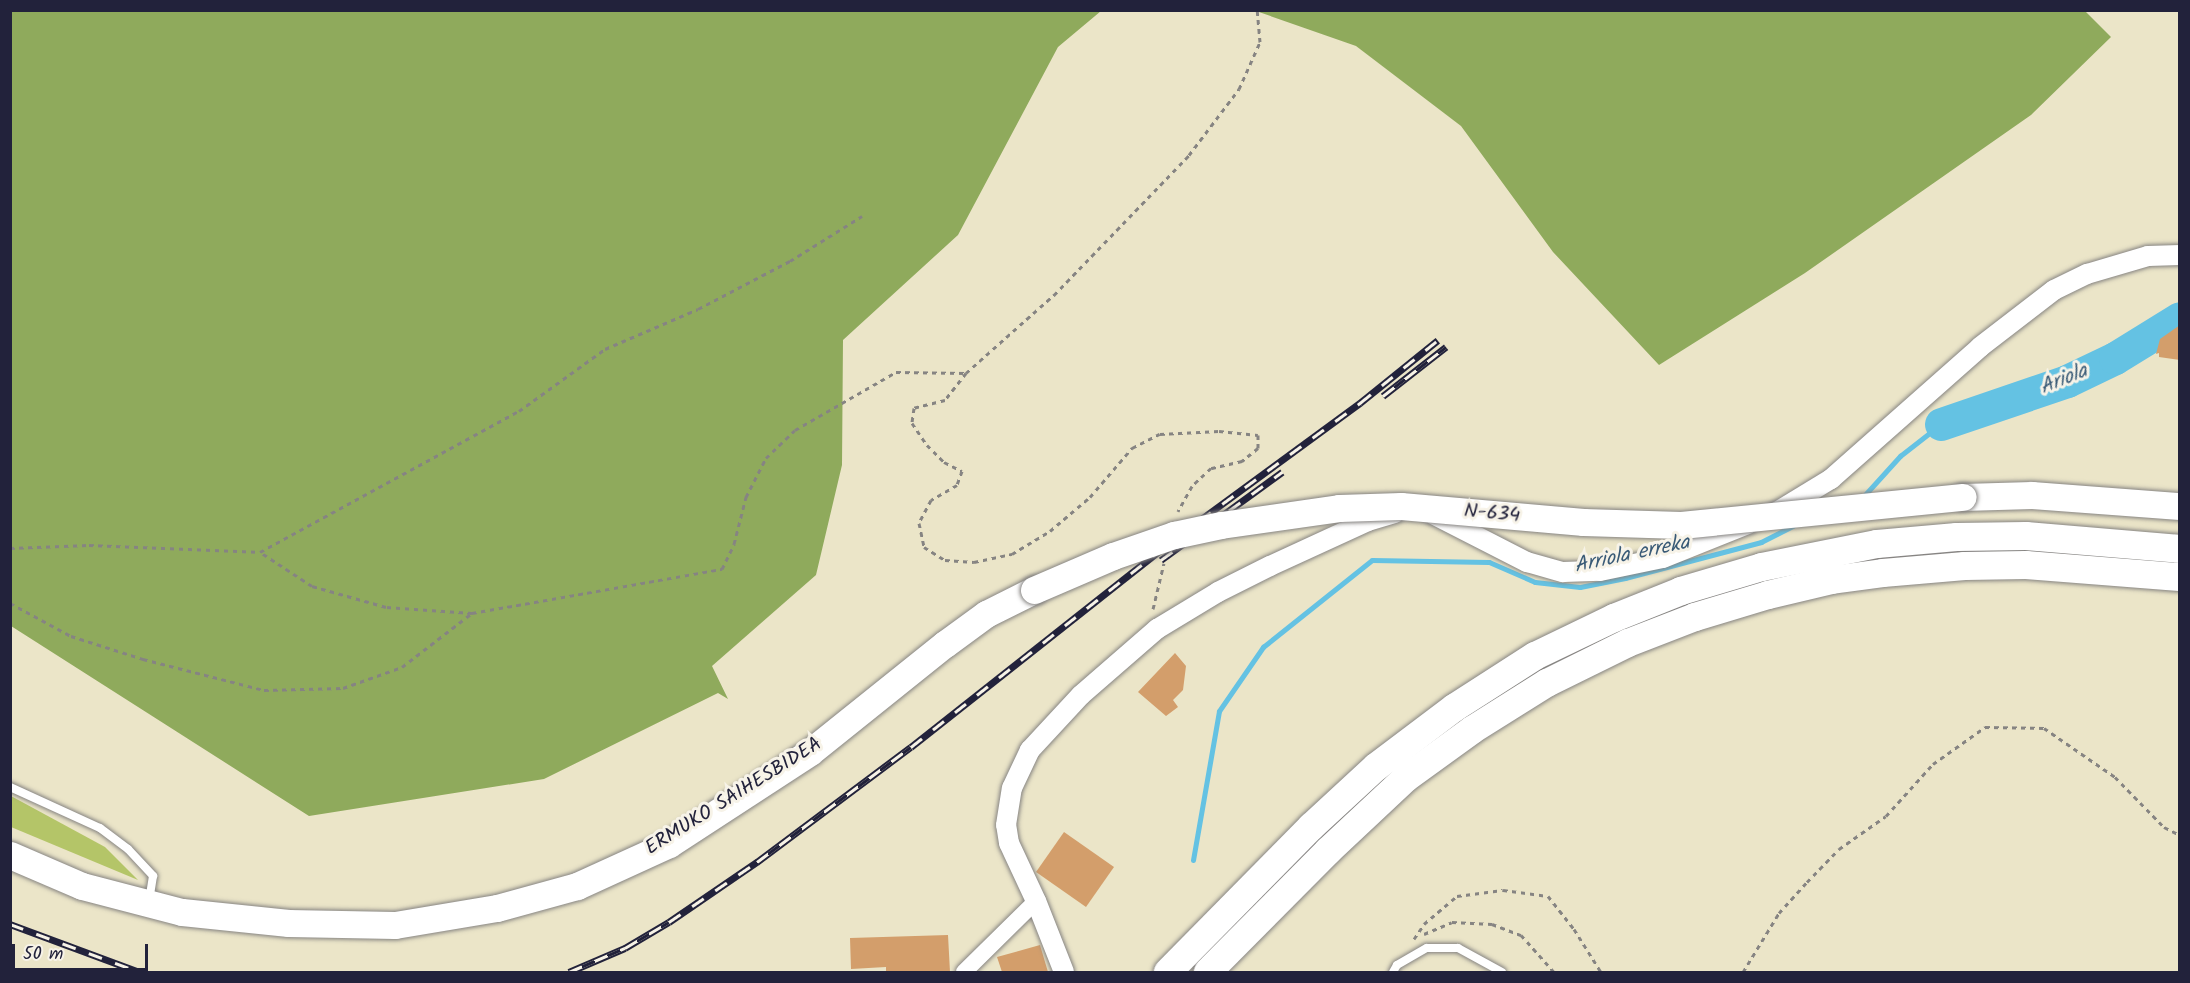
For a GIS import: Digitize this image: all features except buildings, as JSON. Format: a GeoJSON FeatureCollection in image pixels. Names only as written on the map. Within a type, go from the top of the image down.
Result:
{"type":"FeatureCollection","features":[{"type":"Feature","properties":{"kind":"highway","name":"N-634"},"geometry":{"type":"LineString","coordinates":[[1034,590],[1113,556],[1174,536],[1231,523],[1339,508],[1401,506],[1583,522],[1682,525],[1963,497],[2032,495],[2180,506]]}},
{"type":"Feature","properties":{"kind":"highway"},"geometry":{"type":"LineString","coordinates":[[1168,972],[1311,827],[1376,767],[1454,708],[1525,663],[1614,618],[1681,591],[1762,567],[1877,544],[1957,537],[2026,536],[2180,549]]}},
{"type":"Feature","properties":{"kind":"highway"},"geometry":{"type":"LineString","coordinates":[[1208,972],[1328,850],[1406,778],[1472,730],[1547,683],[1628,643],[1695,617],[1768,595],[1832,580],[1883,573],[1965,566],[2026,565],[2180,577]]}},
{"type":"Feature","properties":{"kind":"highway","name":"ERMUKO SAIHESBIDEA"},"geometry":{"type":"LineString","coordinates":[[10,855],[82,886],[182,912],[288,924],[396,925],[496,908],[577,886],[669,843],[810,752],[970,626],[1034,590]]}},
{"type":"Feature","properties":{"kind":"street"},"geometry":{"type":"LineString","coordinates":[[1064,972],[1036,901],[1009,843],[1006,825],[1012,788],[1030,750],[1052,724],[1148,637],[1228,587],[1368,521],[1407,509],[1438,515],[1527,562],[1563,572],[1600,571],[1663,558],[1775,513],[1831,479],[1980,347],[2054,290],[2087,274],[2148,256],[2180,255]]}},
{"type":"Feature","properties":{"kind":"street"},"geometry":{"type":"LineString","coordinates":[[964,972],[1036,901]]}},
{"type":"Feature","properties":{"kind":"lane"},"geometry":{"type":"LineString","coordinates":[[10,787],[100,828],[128,849],[153,876],[149,903]]}},
{"type":"Feature","properties":{"kind":"lane"},"geometry":{"type":"LineString","coordinates":[[1395,969],[1427,948],[1458,948],[1502,972]]}},
{"type":"Feature","properties":{"kind":"path"},"geometry":{"type":"LineString","coordinates":[[1176,514],[1192,486],[1211,468],[1242,461],[1258,448],[1258,435],[1219,431],[1160,434],[1132,448],[1090,497],[1050,531],[1012,554],[974,562],[945,560],[924,547],[919,523],[931,501],[957,485],[962,471],[944,462],[927,444],[912,423],[914,408],[945,399],[966,373],[1054,295],[1189,155],[1239,89],[1260,42],[1257,10]]}},
{"type":"Feature","properties":{"kind":"path"},"geometry":{"type":"LineString","coordinates":[[260,552],[519,411],[605,349],[698,309],[790,261],[862,216]]}},
{"type":"Feature","properties":{"kind":"path"},"geometry":{"type":"LineString","coordinates":[[10,548],[89,545],[260,552],[312,586],[386,607],[472,613],[722,569],[734,544],[746,497],[756,477],[766,458],[795,430],[896,372],[966,373]]}},
{"type":"Feature","properties":{"kind":"path"},"geometry":{"type":"LineString","coordinates":[[1148,637],[1166,555]]}},
{"type":"Feature","properties":{"kind":"path"},"geometry":{"type":"LineString","coordinates":[[10,603],[71,636],[143,659],[264,690],[343,687],[402,667],[472,613]]}},
{"type":"Feature","properties":{"kind":"path"},"geometry":{"type":"LineString","coordinates":[[1743,972],[1779,914],[1839,849],[1886,816],[1933,764],[1985,727],[2044,728],[2115,777],[2164,827],[2180,835]]}},
{"type":"Feature","properties":{"kind":"path"},"geometry":{"type":"LineString","coordinates":[[1395,969],[1424,924],[1457,896],[1503,890],[1548,896],[1574,929],[1601,972]]}},
{"type":"Feature","properties":{"kind":"path"},"geometry":{"type":"LineString","coordinates":[[1414,938],[1452,922],[1492,924],[1521,935],[1554,972]]}},
{"type":"Feature","properties":{"kind":"path"},"geometry":{"type":"LineString","coordinates":[[10,971],[15,972]]}},
{"type":"Feature","properties":{"kind":"green space"},"geometry":{"type":"Polygon","coordinates":[[[10,11],[1101,11],[1058,47],[958,235],[843,340],[842,465],[816,575],[712,666],[728,699],[718,693],[544,779],[309,816],[11,626],[10,11]]]}},
{"type":"Feature","properties":{"kind":"green space"},"geometry":{"type":"Polygon","coordinates":[[[1256,11],[2085,11],[2111,37],[2031,115],[1805,273],[1659,365],[1553,252],[1461,126],[1356,46],[1256,11]]]}},
{"type":"Feature","properties":{"kind":"green space"},"geometry":{"type":"Polygon","coordinates":[[[11,796],[105,847],[138,880],[11,827],[11,796]]]}},
{"type":"Feature","properties":{"kind":"waterway","name":"Ariola"},"geometry":{"type":"LineString","coordinates":[[1941,424],[2067,381],[2115,358],[2180,318]]}},
{"type":"Feature","properties":{"kind":"waterway","name":"Arriola erreka"},"geometry":{"type":"LineString","coordinates":[[1862,498],[1900,456],[1941,424]]}},
{"type":"Feature","properties":{"kind":"waterway","name":"Arriola erreka"},"geometry":{"type":"LineString","coordinates":[[1193,860],[1219,711],[1263,647],[1372,560],[1489,562],[1535,582],[1580,587],[1625,578],[1761,542],[1793,526]]}},
{"type":"Feature","properties":{"kind":"railway"},"geometry":{"type":"LineString","coordinates":[[569,972],[625,948],[669,922],[757,862],[911,747],[1177,537],[1360,403],[1438,340]]}},
{"type":"Feature","properties":{"kind":"railway"},"geometry":{"type":"LineString","coordinates":[[1383,396],[1446,347]]}},
{"type":"Feature","properties":{"kind":"railway"},"geometry":{"type":"LineString","coordinates":[[1161,560],[1282,472]]}},
{"type":"Feature","properties":{"kind":"railway"},"geometry":{"type":"LineString","coordinates":[[10,924],[140,972]]}}]}
